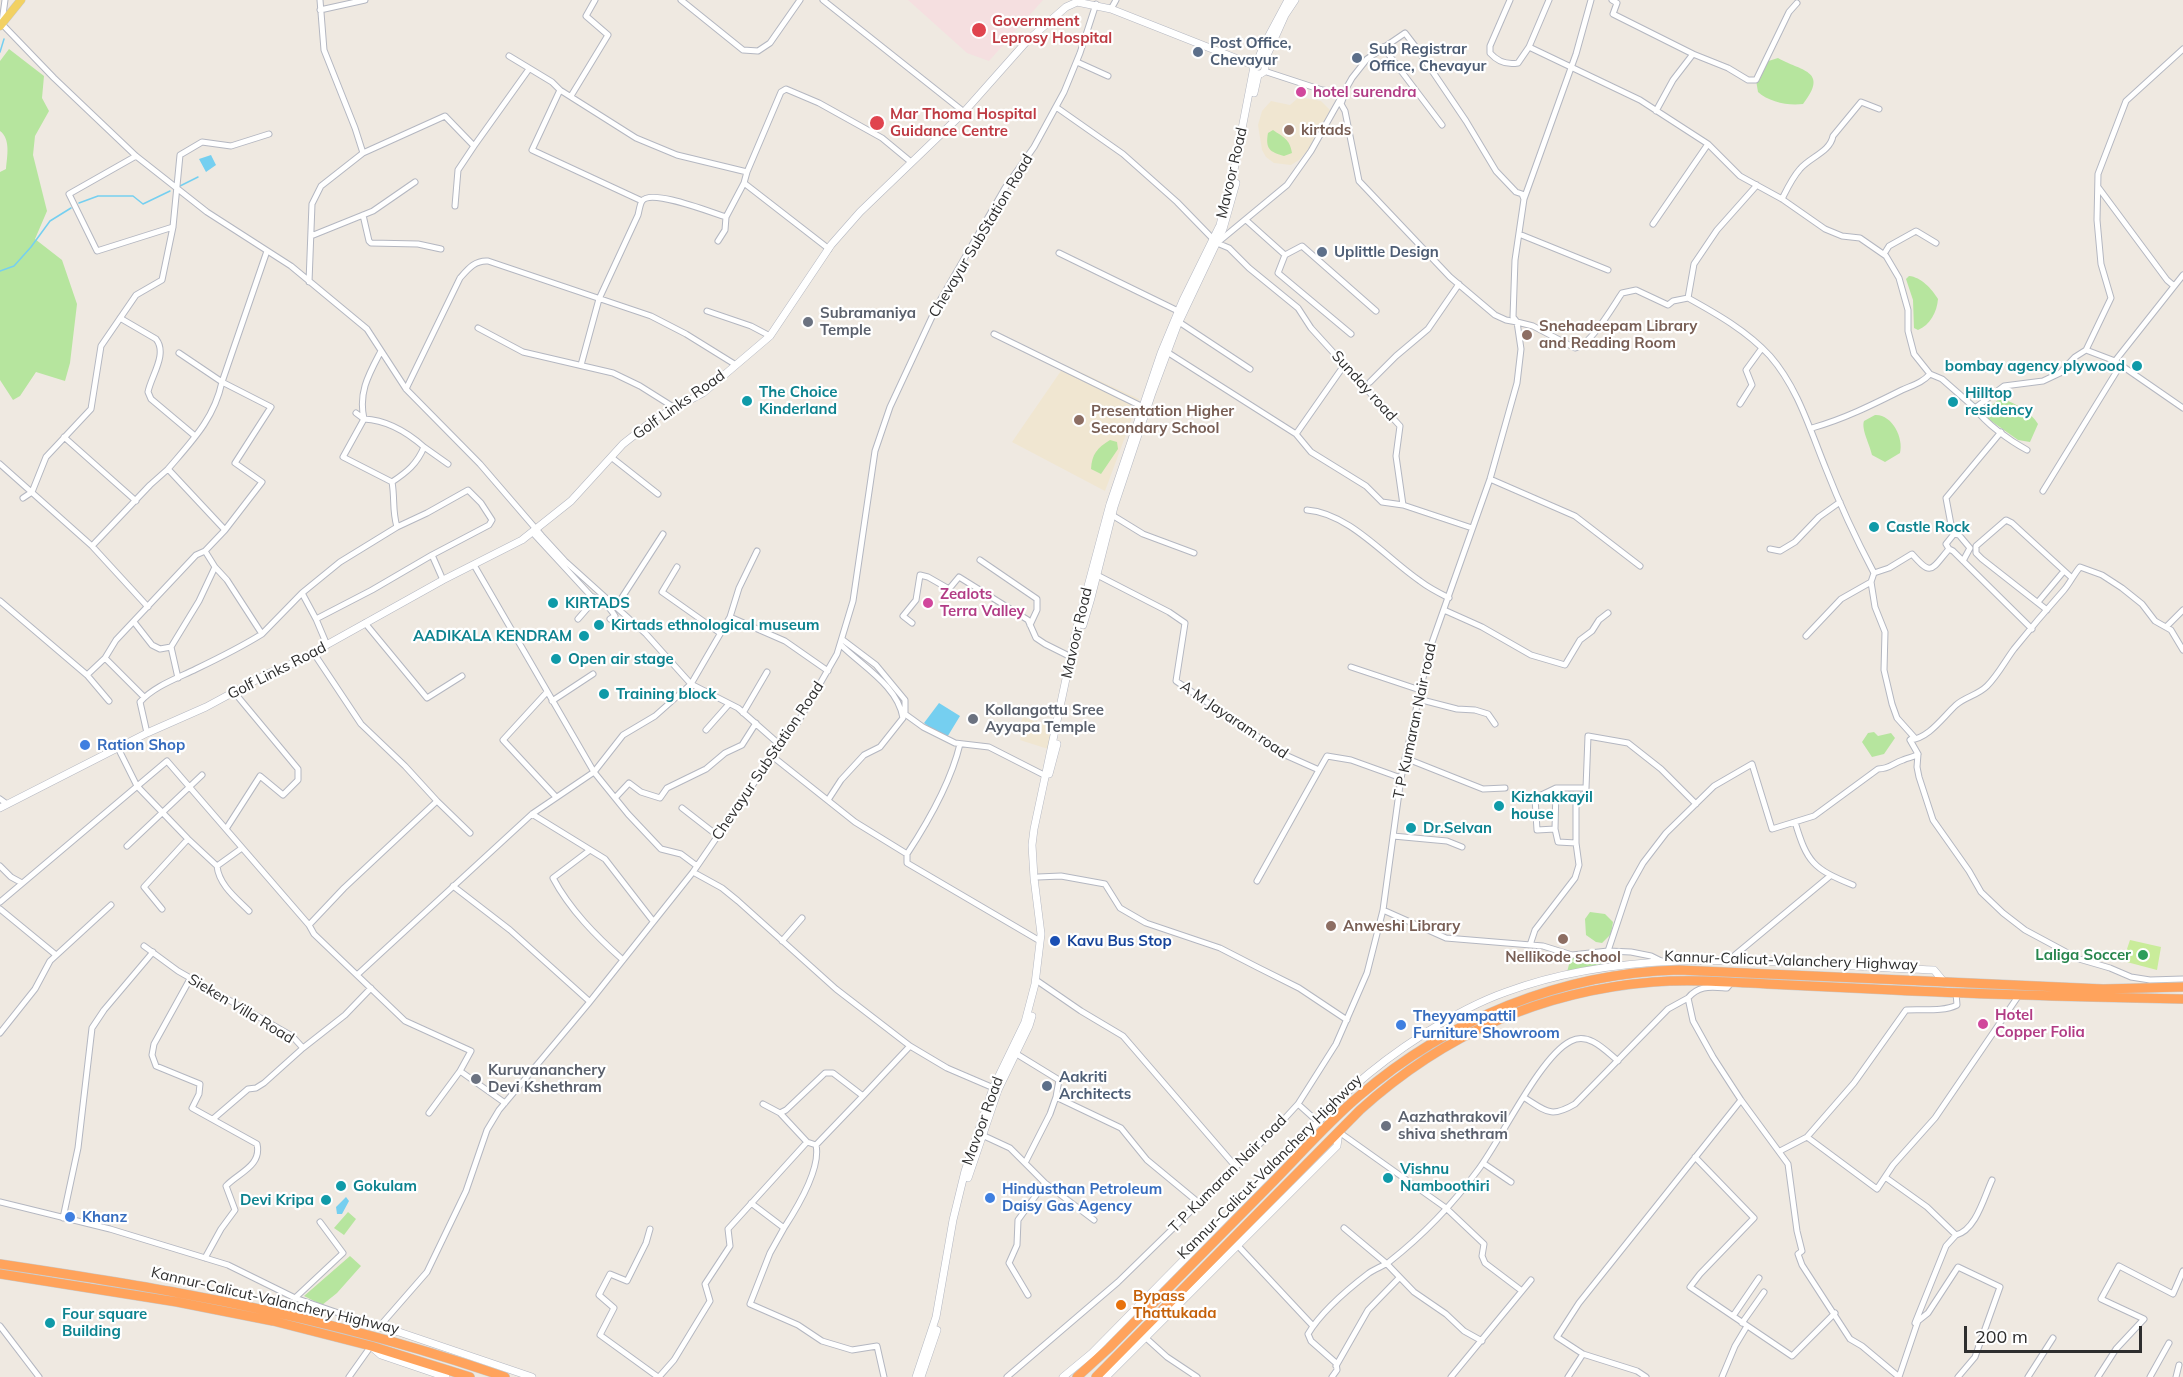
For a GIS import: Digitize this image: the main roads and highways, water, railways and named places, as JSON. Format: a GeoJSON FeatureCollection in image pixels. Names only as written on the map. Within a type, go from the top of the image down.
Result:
{"type":"FeatureCollection","features":[{"type":"Feature","properties":{"kind":"highway","name":"Kannur-Calicut-Valanchery Highway"},"geometry":{"type":"LineString","coordinates":[[1077,1377],[1109,1348],[1359,1096],[1412,1055],[1487,1013],[1565,986],[1643,971],[1679,970],[2103,989],[2183,987]]}},
{"type":"Feature","properties":{"kind":"highway","name":"Kannur-Calicut-Valanchery Highway"},"geometry":{"type":"LineString","coordinates":[[1096,1377],[1383,1090],[1408,1070],[1452,1043],[1507,1015],[1600,989],[1653,982],[1704,980],[1956,993],[2183,999]]}},
{"type":"Feature","properties":{"kind":"highway","name":"Kannur-Calicut-Valanchery Highway"},"geometry":{"type":"LineString","coordinates":[[0,1264],[179,1293],[276,1313],[441,1355],[505,1377]]}},
{"type":"Feature","properties":{"kind":"highway","name":"Kannur-Calicut-Valanchery Highway"},"geometry":{"type":"LineString","coordinates":[[0,1274],[177,1302],[273,1322],[371,1346],[470,1377]]}},
{"type":"Feature","properties":{"kind":"main road"},"geometry":{"type":"LineString","coordinates":[[1,24],[21,0]]}},
{"type":"Feature","properties":{"kind":"main road"},"geometry":{"type":"LineString","coordinates":[[1258,68],[1280,12],[1288,0]]}},
{"type":"Feature","properties":{"kind":"main road"},"geometry":{"type":"LineString","coordinates":[[1258,68],[1295,0]]}},
{"type":"Feature","properties":{"kind":"main road","name":"Golf Links Road"},"geometry":{"type":"LineString","coordinates":[[4,806],[147,733],[234,693],[522,540],[571,501],[622,444],[656,418],[703,393],[770,336],[829,249],[860,212],[964,112],[1027,41],[1066,7],[1077,2],[1096,4],[1258,68]]}},
{"type":"Feature","properties":{"kind":"main road","name":"Mavoor Road"},"geometry":{"type":"LineString","coordinates":[[921,1377],[940,1319],[969,1174],[995,1089],[1029,1026],[1046,934],[1036,845],[1040,816],[1083,623],[1112,515],[1167,352],[1215,241],[1258,68]]}},
{"type":"Feature","properties":{"kind":"main road","name":"Mavoor Road"},"geometry":{"type":"LineString","coordinates":[[916,1377],[936,1317],[953,1220],[965,1171],[995,1089],[1025,1022],[1038,980],[1040,941],[1032,845],[1044,775],[1085,596],[1112,496],[1161,353],[1178,311],[1215,241]]}},
{"type":"Feature","properties":{"kind":"main road"},"geometry":{"type":"LineString","coordinates":[[1063,1377],[1092,1353],[1352,1088],[1434,1029],[1473,1006],[1505,992],[1537,982],[1624,964],[1661,961],[1734,961],[1934,970],[1944,983]]}},
{"type":"Feature","properties":{"kind":"main road"},"geometry":{"type":"LineString","coordinates":[[1106,1377],[1337,1146],[1339,1132]]}},
{"type":"Feature","properties":{"kind":"main road"},"geometry":{"type":"LineString","coordinates":[[1289,1153],[1304,1151]]}},
{"type":"Feature","properties":{"kind":"main road"},"geometry":{"type":"LineString","coordinates":[[379,1327],[532,1377]]}},
{"type":"Feature","properties":{"kind":"main road"},"geometry":{"type":"LineString","coordinates":[[371,1346],[381,1355],[446,1377]]}},
{"type":"Feature","properties":{"kind":"water"},"geometry":{"type":"Polygon","coordinates":[[[211,155],[216,165],[206,172],[199,159],[211,155]]]}},
{"type":"Feature","properties":{"kind":"water"},"geometry":{"type":"Polygon","coordinates":[[[939,703],[960,716],[946,739],[924,723],[939,703]]]}},
{"type":"Feature","properties":{"kind":"water"},"geometry":{"type":"Polygon","coordinates":[[[346,1197],[349,1201],[342,1214],[337,1214],[336,1207],[346,1197]]]}},
{"type":"Feature","properties":{"kind":"waterway"},"geometry":{"type":"LineString","coordinates":[[0,52],[4,39]]}},
{"type":"Feature","properties":{"kind":"waterway"},"geometry":{"type":"LineString","coordinates":[[180,186],[198,177]]}},
{"type":"Feature","properties":{"kind":"waterway"},"geometry":{"type":"LineString","coordinates":[[79,203],[98,196],[133,196],[143,204],[170,191]]}},
{"type":"Feature","properties":{"kind":"waterway"},"geometry":{"type":"LineString","coordinates":[[0,271],[14,266],[50,221],[71,208]]}},
{"type":"Feature","properties":{"kind":"place","name":"Government Leprosy Hospital"},"geometry":{"type":"Point","coordinates":[979,30]}},
{"type":"Feature","properties":{"kind":"place","name":"Post Office, Chevayur"},"geometry":{"type":"Point","coordinates":[1198,52]}},
{"type":"Feature","properties":{"kind":"place","name":"Sub Registrar Office, Chevayur"},"geometry":{"type":"Point","coordinates":[1357,58]}},
{"type":"Feature","properties":{"kind":"place","name":"hotel surendra"},"geometry":{"type":"Point","coordinates":[1301,92]}},
{"type":"Feature","properties":{"kind":"place","name":"Mar Thoma Hospital Guidance Centre"},"geometry":{"type":"Point","coordinates":[877,123]}},
{"type":"Feature","properties":{"kind":"place","name":"kirtads"},"geometry":{"type":"Point","coordinates":[1289,130]}},
{"type":"Feature","properties":{"kind":"place","name":"Uplittle Design"},"geometry":{"type":"Point","coordinates":[1322,252]}},
{"type":"Feature","properties":{"kind":"place","name":"Subramaniya Temple"},"geometry":{"type":"Point","coordinates":[808,322]}},
{"type":"Feature","properties":{"kind":"place","name":"Snehadeepam Library and Reading Room"},"geometry":{"type":"Point","coordinates":[1527,335]}},
{"type":"Feature","properties":{"kind":"place","name":"bombay agency plywood"},"geometry":{"type":"Point","coordinates":[2137,366]}},
{"type":"Feature","properties":{"kind":"place","name":"The Choice Kinderland"},"geometry":{"type":"Point","coordinates":[747,401]}},
{"type":"Feature","properties":{"kind":"place","name":"Hilltop residency"},"geometry":{"type":"Point","coordinates":[1953,402]}},
{"type":"Feature","properties":{"kind":"place","name":"Presentation Higher Secondary School"},"geometry":{"type":"Point","coordinates":[1079,420]}},
{"type":"Feature","properties":{"kind":"place","name":"Castle Rock"},"geometry":{"type":"Point","coordinates":[1874,527]}},
{"type":"Feature","properties":{"kind":"place","name":"KIRTADS"},"geometry":{"type":"Point","coordinates":[553,603]}},
{"type":"Feature","properties":{"kind":"place","name":"Zealots Terra Valley"},"geometry":{"type":"Point","coordinates":[928,603]}},
{"type":"Feature","properties":{"kind":"place","name":"Kirtads ethnological museum"},"geometry":{"type":"Point","coordinates":[599,625]}},
{"type":"Feature","properties":{"kind":"place","name":"AADIKALA KENDRAM"},"geometry":{"type":"Point","coordinates":[584,636]}},
{"type":"Feature","properties":{"kind":"place","name":"Open air stage"},"geometry":{"type":"Point","coordinates":[556,659]}},
{"type":"Feature","properties":{"kind":"place","name":"Training block"},"geometry":{"type":"Point","coordinates":[604,694]}},
{"type":"Feature","properties":{"kind":"place","name":"Kollangottu Sree Ayyapa Temple"},"geometry":{"type":"Point","coordinates":[973,719]}},
{"type":"Feature","properties":{"kind":"place","name":"Ration Shop"},"geometry":{"type":"Point","coordinates":[85,745]}},
{"type":"Feature","properties":{"kind":"place","name":"Kizhakkayil house"},"geometry":{"type":"Point","coordinates":[1499,806]}},
{"type":"Feature","properties":{"kind":"place","name":"Dr.Selvan"},"geometry":{"type":"Point","coordinates":[1411,828]}},
{"type":"Feature","properties":{"kind":"place","name":"Anweshi Library"},"geometry":{"type":"Point","coordinates":[1331,926]}},
{"type":"Feature","properties":{"kind":"place","name":"Nellikode school"},"geometry":{"type":"Point","coordinates":[1563,939]}},
{"type":"Feature","properties":{"kind":"place","name":"Kavu Bus Stop"},"geometry":{"type":"Point","coordinates":[1055,941]}},
{"type":"Feature","properties":{"kind":"place","name":"Laliga Soccer"},"geometry":{"type":"Point","coordinates":[2143,955]}},
{"type":"Feature","properties":{"kind":"place","name":"Hotel Copper Folia"},"geometry":{"type":"Point","coordinates":[1983,1024]}},
{"type":"Feature","properties":{"kind":"place","name":"Theyyampattil Furniture Showroom"},"geometry":{"type":"Point","coordinates":[1401,1025]}},
{"type":"Feature","properties":{"kind":"place","name":"Kuruvananchery Devi Kshethram"},"geometry":{"type":"Point","coordinates":[476,1079]}},
{"type":"Feature","properties":{"kind":"place","name":"Aakriti Architects"},"geometry":{"type":"Point","coordinates":[1047,1086]}},
{"type":"Feature","properties":{"kind":"place","name":"Aazhathrakovil shiva shethram"},"geometry":{"type":"Point","coordinates":[1386,1126]}},
{"type":"Feature","properties":{"kind":"place","name":"Vishnu Namboothiri"},"geometry":{"type":"Point","coordinates":[1388,1178]}},
{"type":"Feature","properties":{"kind":"place","name":"Gokulam"},"geometry":{"type":"Point","coordinates":[341,1186]}},
{"type":"Feature","properties":{"kind":"place","name":"Hindusthan Petroleum Daisy Gas Agency"},"geometry":{"type":"Point","coordinates":[990,1198]}},
{"type":"Feature","properties":{"kind":"place","name":"Devi Kripa"},"geometry":{"type":"Point","coordinates":[326,1200]}},
{"type":"Feature","properties":{"kind":"place","name":"Khanz"},"geometry":{"type":"Point","coordinates":[70,1217]}},
{"type":"Feature","properties":{"kind":"place","name":"Bypass Thattukada"},"geometry":{"type":"Point","coordinates":[1121,1305]}},
{"type":"Feature","properties":{"kind":"place","name":"Four square Building"},"geometry":{"type":"Point","coordinates":[50,1323]}}]}
